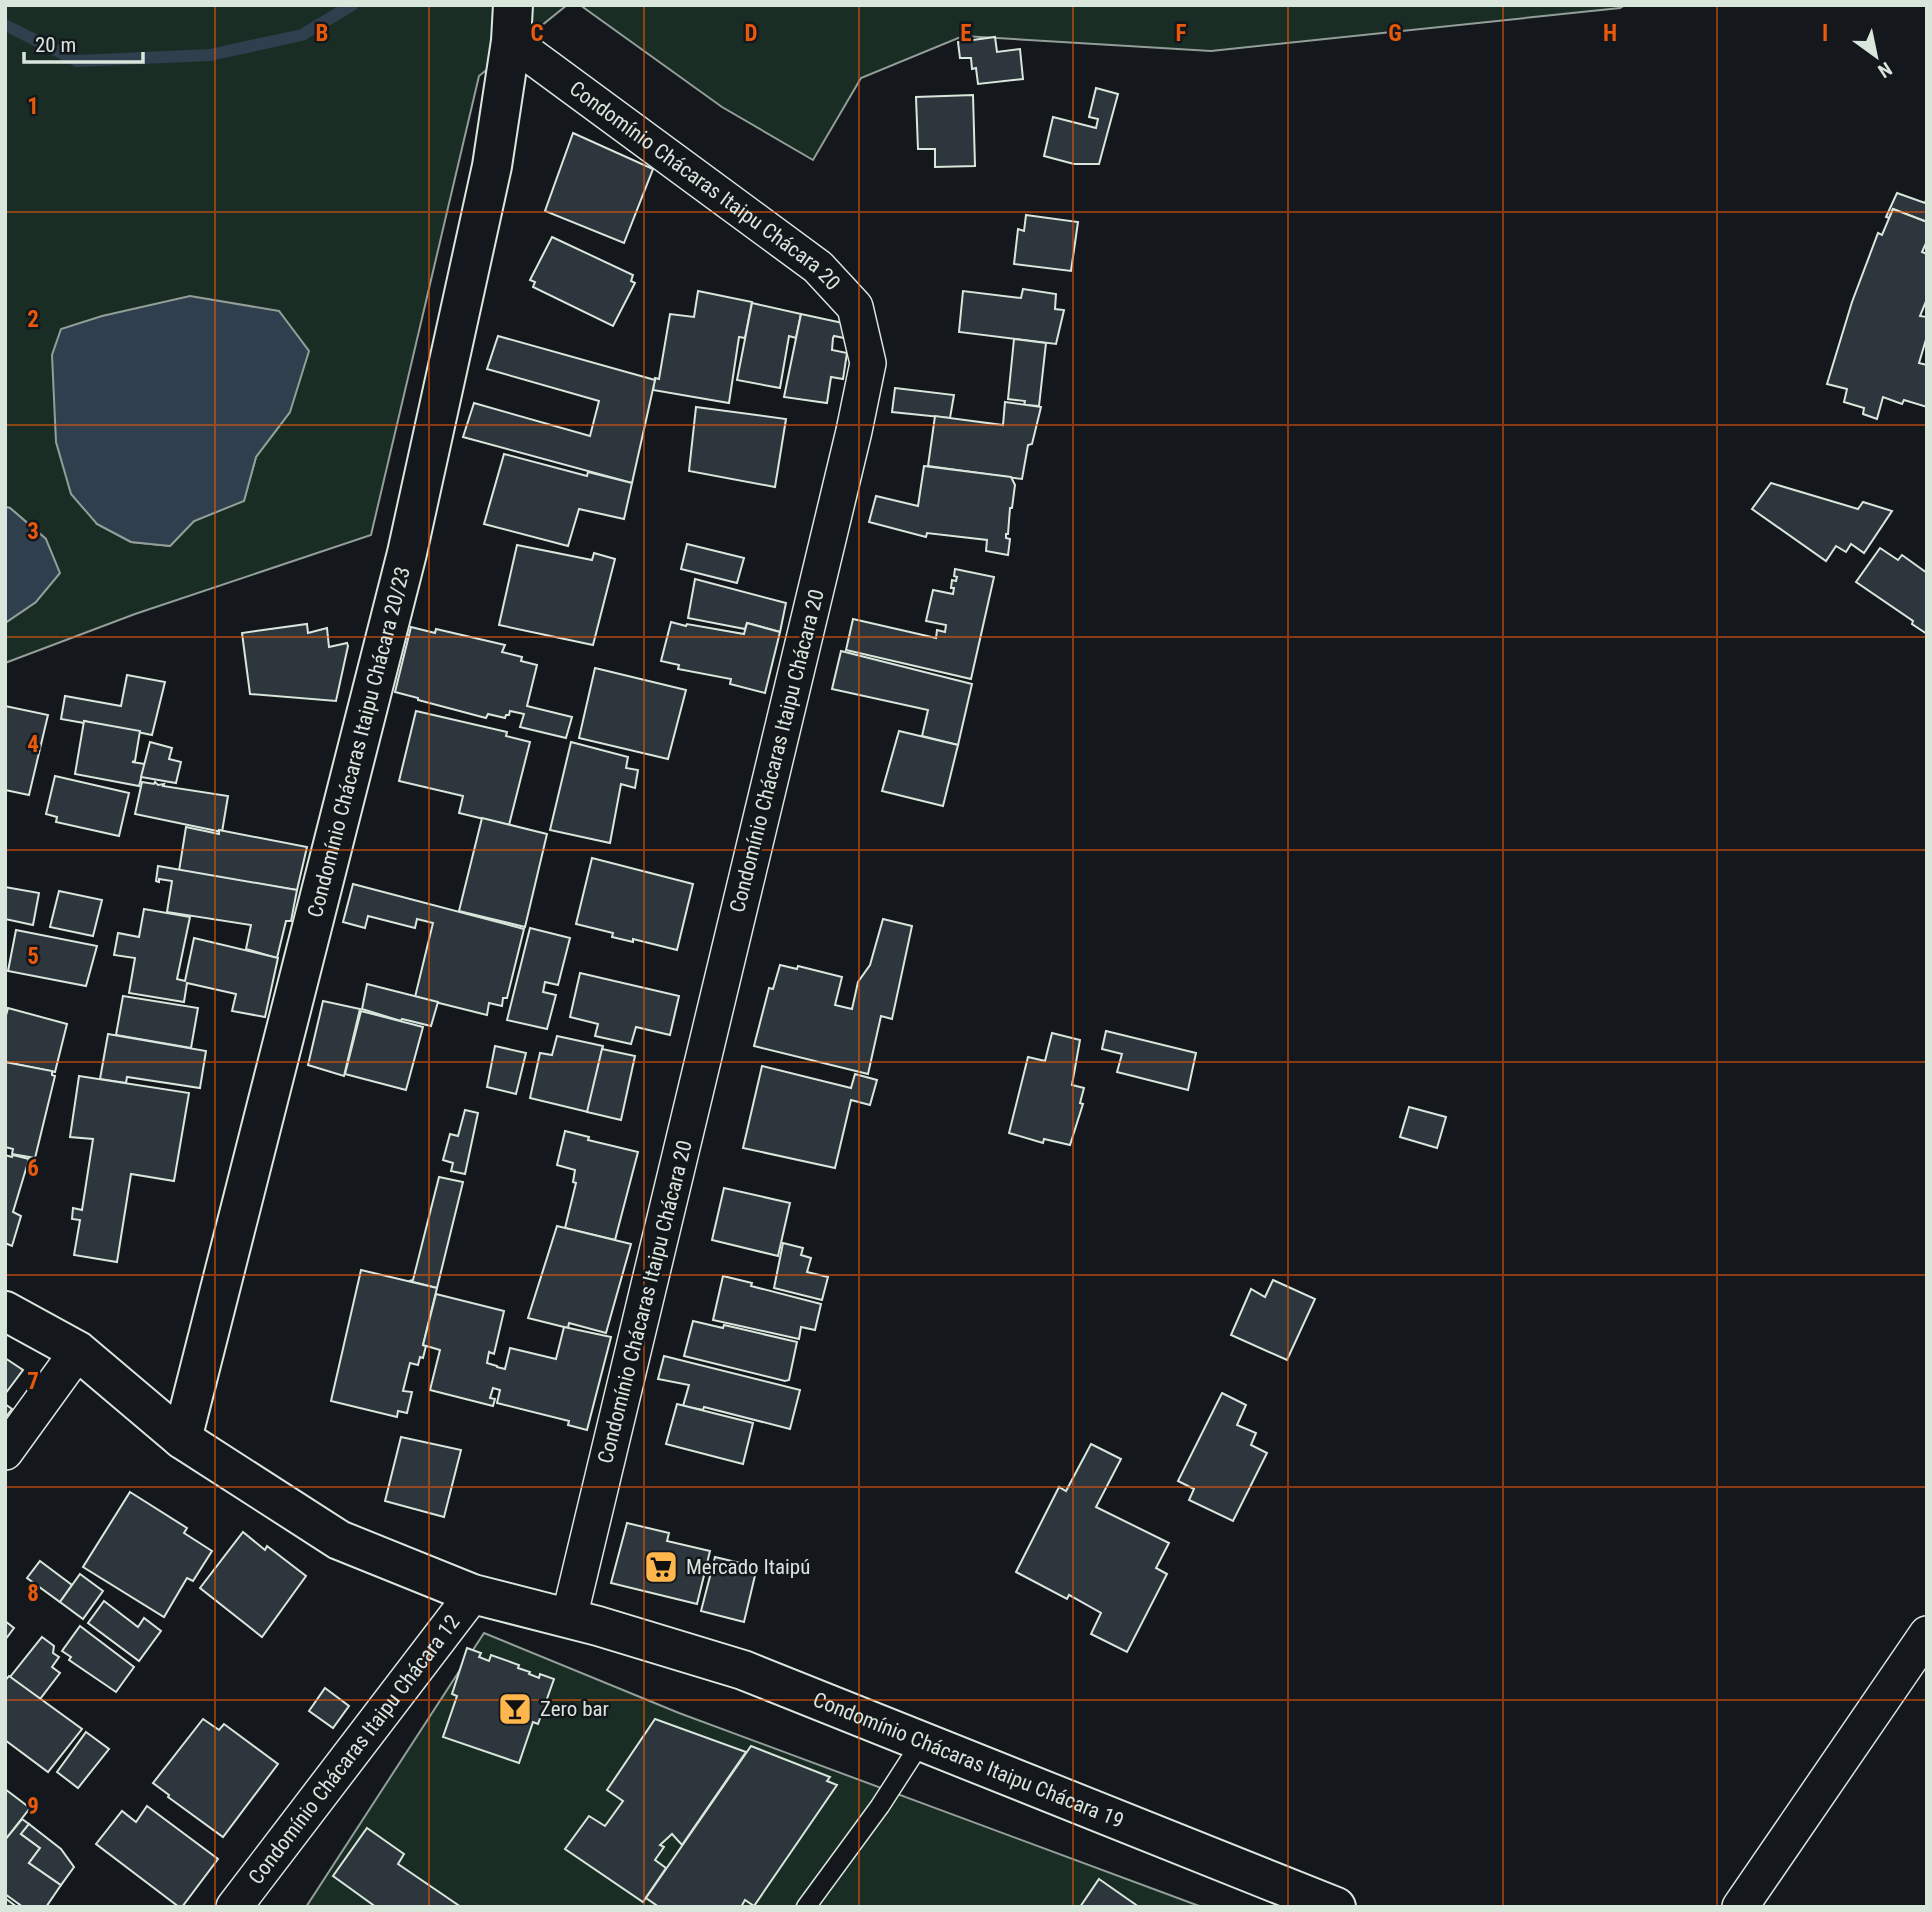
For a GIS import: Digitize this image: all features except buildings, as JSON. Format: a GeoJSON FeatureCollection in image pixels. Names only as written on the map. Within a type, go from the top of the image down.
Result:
{"type":"FeatureCollection","features":[{"type":"Feature","properties":{"kind":"street","name":"Condomínio Chácaras Itaipu Chácara 20/23"},"geometry":{"type":"LineString","coordinates":[[182,1439],[407,552],[492,166],[512,23]]}},
{"type":"Feature","properties":{"kind":"street","name":"Condomínio Chácaras Itaipu Chácara 20"},"geometry":{"type":"LineString","coordinates":[[512,23],[818,267],[855,307],[868,363],[584,1622]]}},
{"type":"Feature","properties":{"kind":"street"},"geometry":{"type":"LineString","coordinates":[[5,1311],[78,1350],[182,1439],[339,1540],[473,1594],[584,1622]]}},
{"type":"Feature","properties":{"kind":"street"},"geometry":{"type":"LineString","coordinates":[[5,1452],[78,1350]]}},
{"type":"Feature","properties":{"kind":"street","name":"Condomínio Chácaras Itaipu Chácara 12"},"geometry":{"type":"LineString","coordinates":[[234,1907],[473,1594]]}},
{"type":"Feature","properties":{"kind":"street","name":"Condomínio Chácaras Itaipu Chácara 19"},"geometry":{"type":"LineString","coordinates":[[584,1622],[743,1670],[1336,1907]]}},
{"type":"Feature","properties":{"kind":"street"},"geometry":{"type":"LineString","coordinates":[[1740,1907],[1927,1634]]}},
{"type":"Feature","properties":{"kind":"lane"},"geometry":{"type":"LineString","coordinates":[[806,1907],[880,1806],[922,1741]]}},
{"type":"Feature","properties":{"kind":"green space"},"geometry":{"type":"Polygon","coordinates":[[[5,5],[567,5],[479,76],[371,535],[135,614],[5,663],[5,623],[36,602],[46,539],[10,508],[5,507],[5,5]],[[290,412],[97,524],[131,542],[170,546],[194,521],[244,500],[256,457],[290,412]]]}},
{"type":"Feature","properties":{"kind":"green space"},"geometry":{"type":"Polygon","coordinates":[[[580,5],[1625,5],[1620,8],[1211,51],[963,36],[861,78],[813,160],[722,107],[580,5]]]}},
{"type":"Feature","properties":{"kind":"green space"},"geometry":{"type":"Polygon","coordinates":[[[484,1633],[679,1713],[1202,1907],[306,1907],[484,1633]]]}},
{"type":"Feature","properties":{"kind":"water"},"geometry":{"type":"Polygon","coordinates":[[[190,296],[279,311],[309,351],[290,412],[256,457],[244,501],[194,521],[170,546],[131,542],[97,524],[71,494],[56,442],[52,355],[61,329],[102,316],[190,296]]]}},
{"type":"Feature","properties":{"kind":"water"},"geometry":{"type":"Polygon","coordinates":[[[5,507],[10,508],[46,539],[60,573],[36,602],[5,623],[5,507]]]}},
{"type":"Feature","properties":{"kind":"waterway"},"geometry":{"type":"LineString","coordinates":[[5,25],[77,61],[210,55],[302,35],[352,5]]}},
{"type":"Feature","properties":{"kind":"place","name":"Mercado Itaipú"},"geometry":{"type":"Point","coordinates":[661,1567]}},
{"type":"Feature","properties":{"kind":"place","name":"Zero bar"},"geometry":{"type":"Point","coordinates":[515,1709]}}]}
